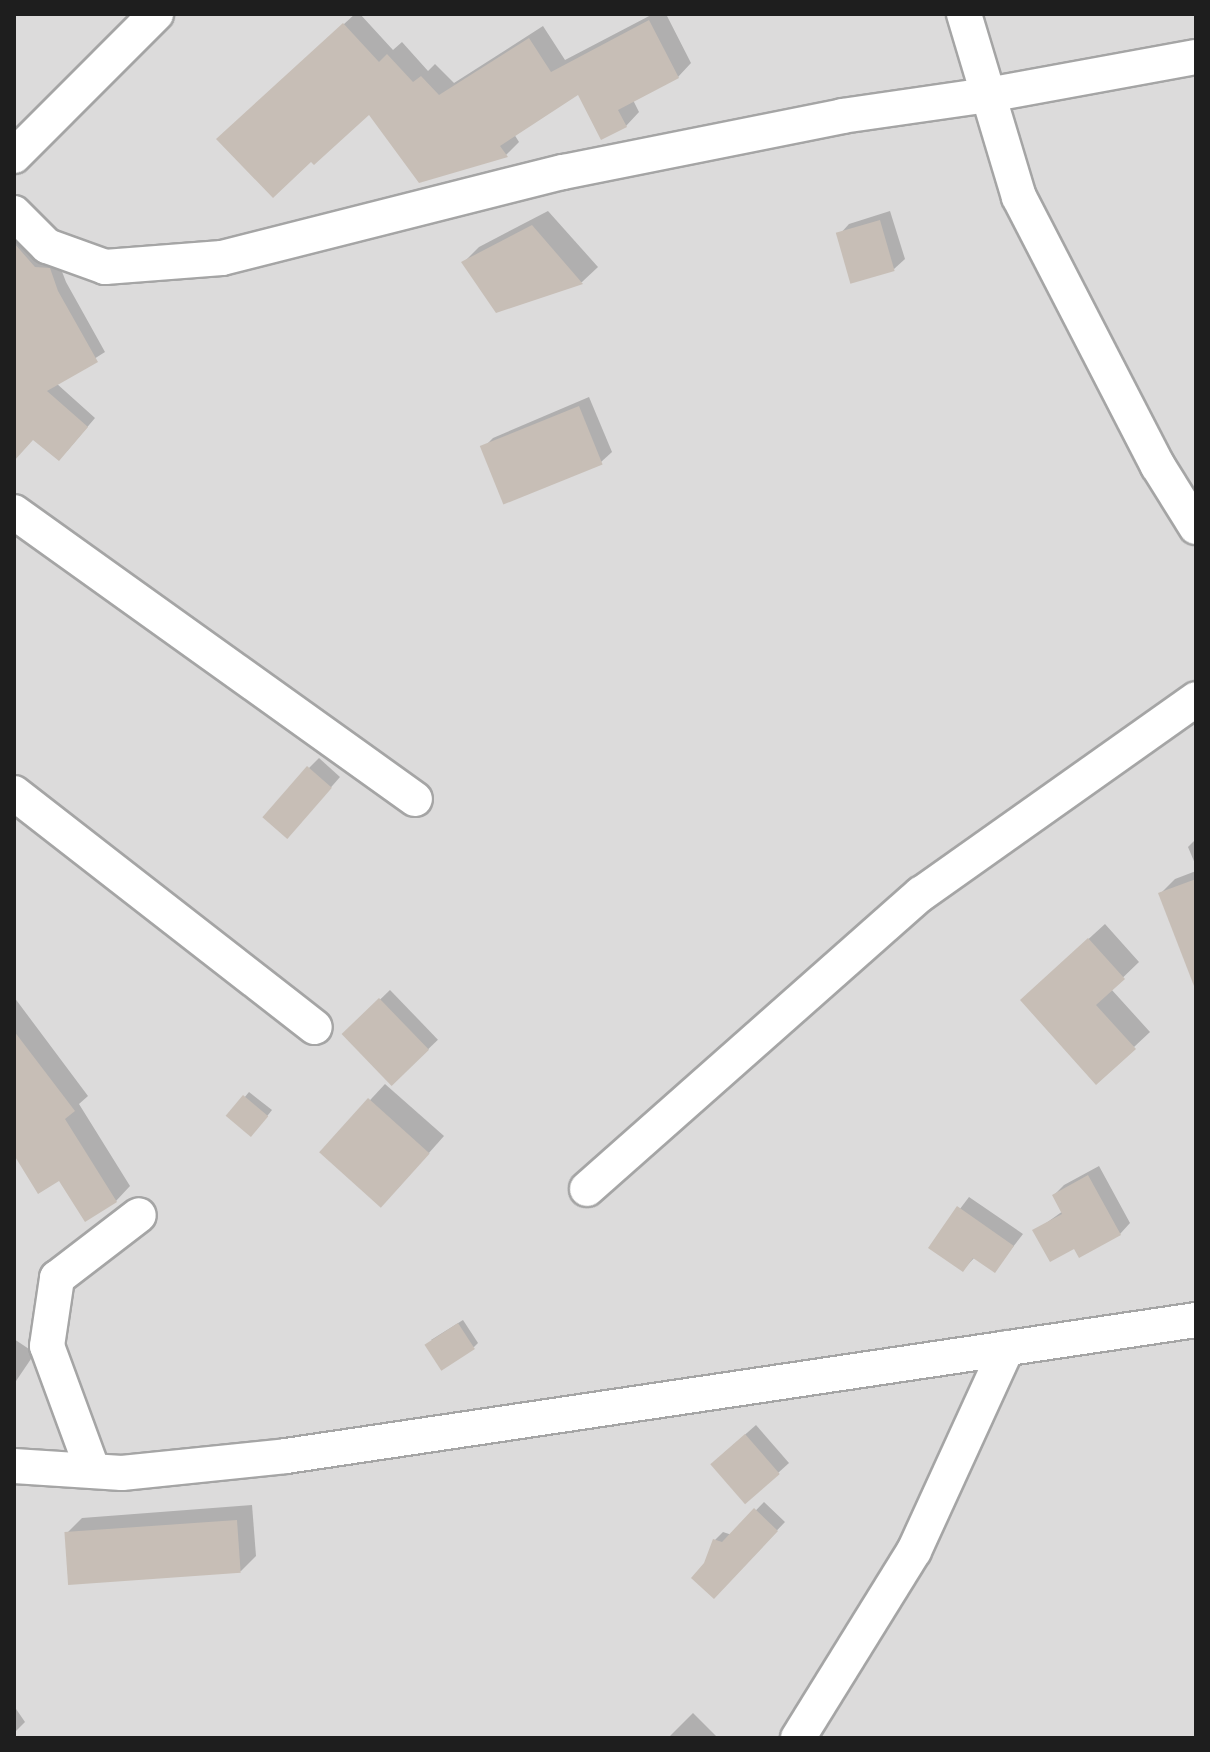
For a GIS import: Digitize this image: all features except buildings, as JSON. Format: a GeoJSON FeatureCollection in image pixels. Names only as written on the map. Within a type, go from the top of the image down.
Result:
{"type":"FeatureCollection","features":[{"type":"Feature","properties":{"kind":"street"},"geometry":{"type":"LineString","coordinates":[[14,156],[156,14]]}},
{"type":"Feature","properties":{"kind":"street"},"geometry":{"type":"LineString","coordinates":[[964,14],[1019,197],[1158,466],[1196,527]]}},
{"type":"Feature","properties":{"kind":"street"},"geometry":{"type":"LineString","coordinates":[[14,213],[47,246],[105,267],[222,258],[563,172],[842,116],[988,95],[1196,57]]}},
{"type":"Feature","properties":{"kind":"street"},"geometry":{"type":"LineString","coordinates":[[14,512],[415,799]]}},
{"type":"Feature","properties":{"kind":"street"},"geometry":{"type":"LineString","coordinates":[[587,1189],[921,894],[1196,699]]}},
{"type":"Feature","properties":{"kind":"street"},"geometry":{"type":"LineString","coordinates":[[14,793],[315,1027]]}},
{"type":"Feature","properties":{"kind":"street"},"geometry":{"type":"LineString","coordinates":[[93,1471],[47,1346],[57,1278],[139,1215]]}},
{"type":"Feature","properties":{"kind":"street"},"geometry":{"type":"LineString","coordinates":[[14,1466],[122,1473],[286,1456],[1196,1320]]}},
{"type":"Feature","properties":{"kind":"street"},"geometry":{"type":"LineString","coordinates":[[798,1738],[914,1551],[1007,1348]]}},
{"type":"Feature","properties":{"kind":"shaded area"},"geometry":{"type":"Polygon","coordinates":[[[14,14],[1196,14],[1196,1738],[14,1738],[14,14]]]}}]}
